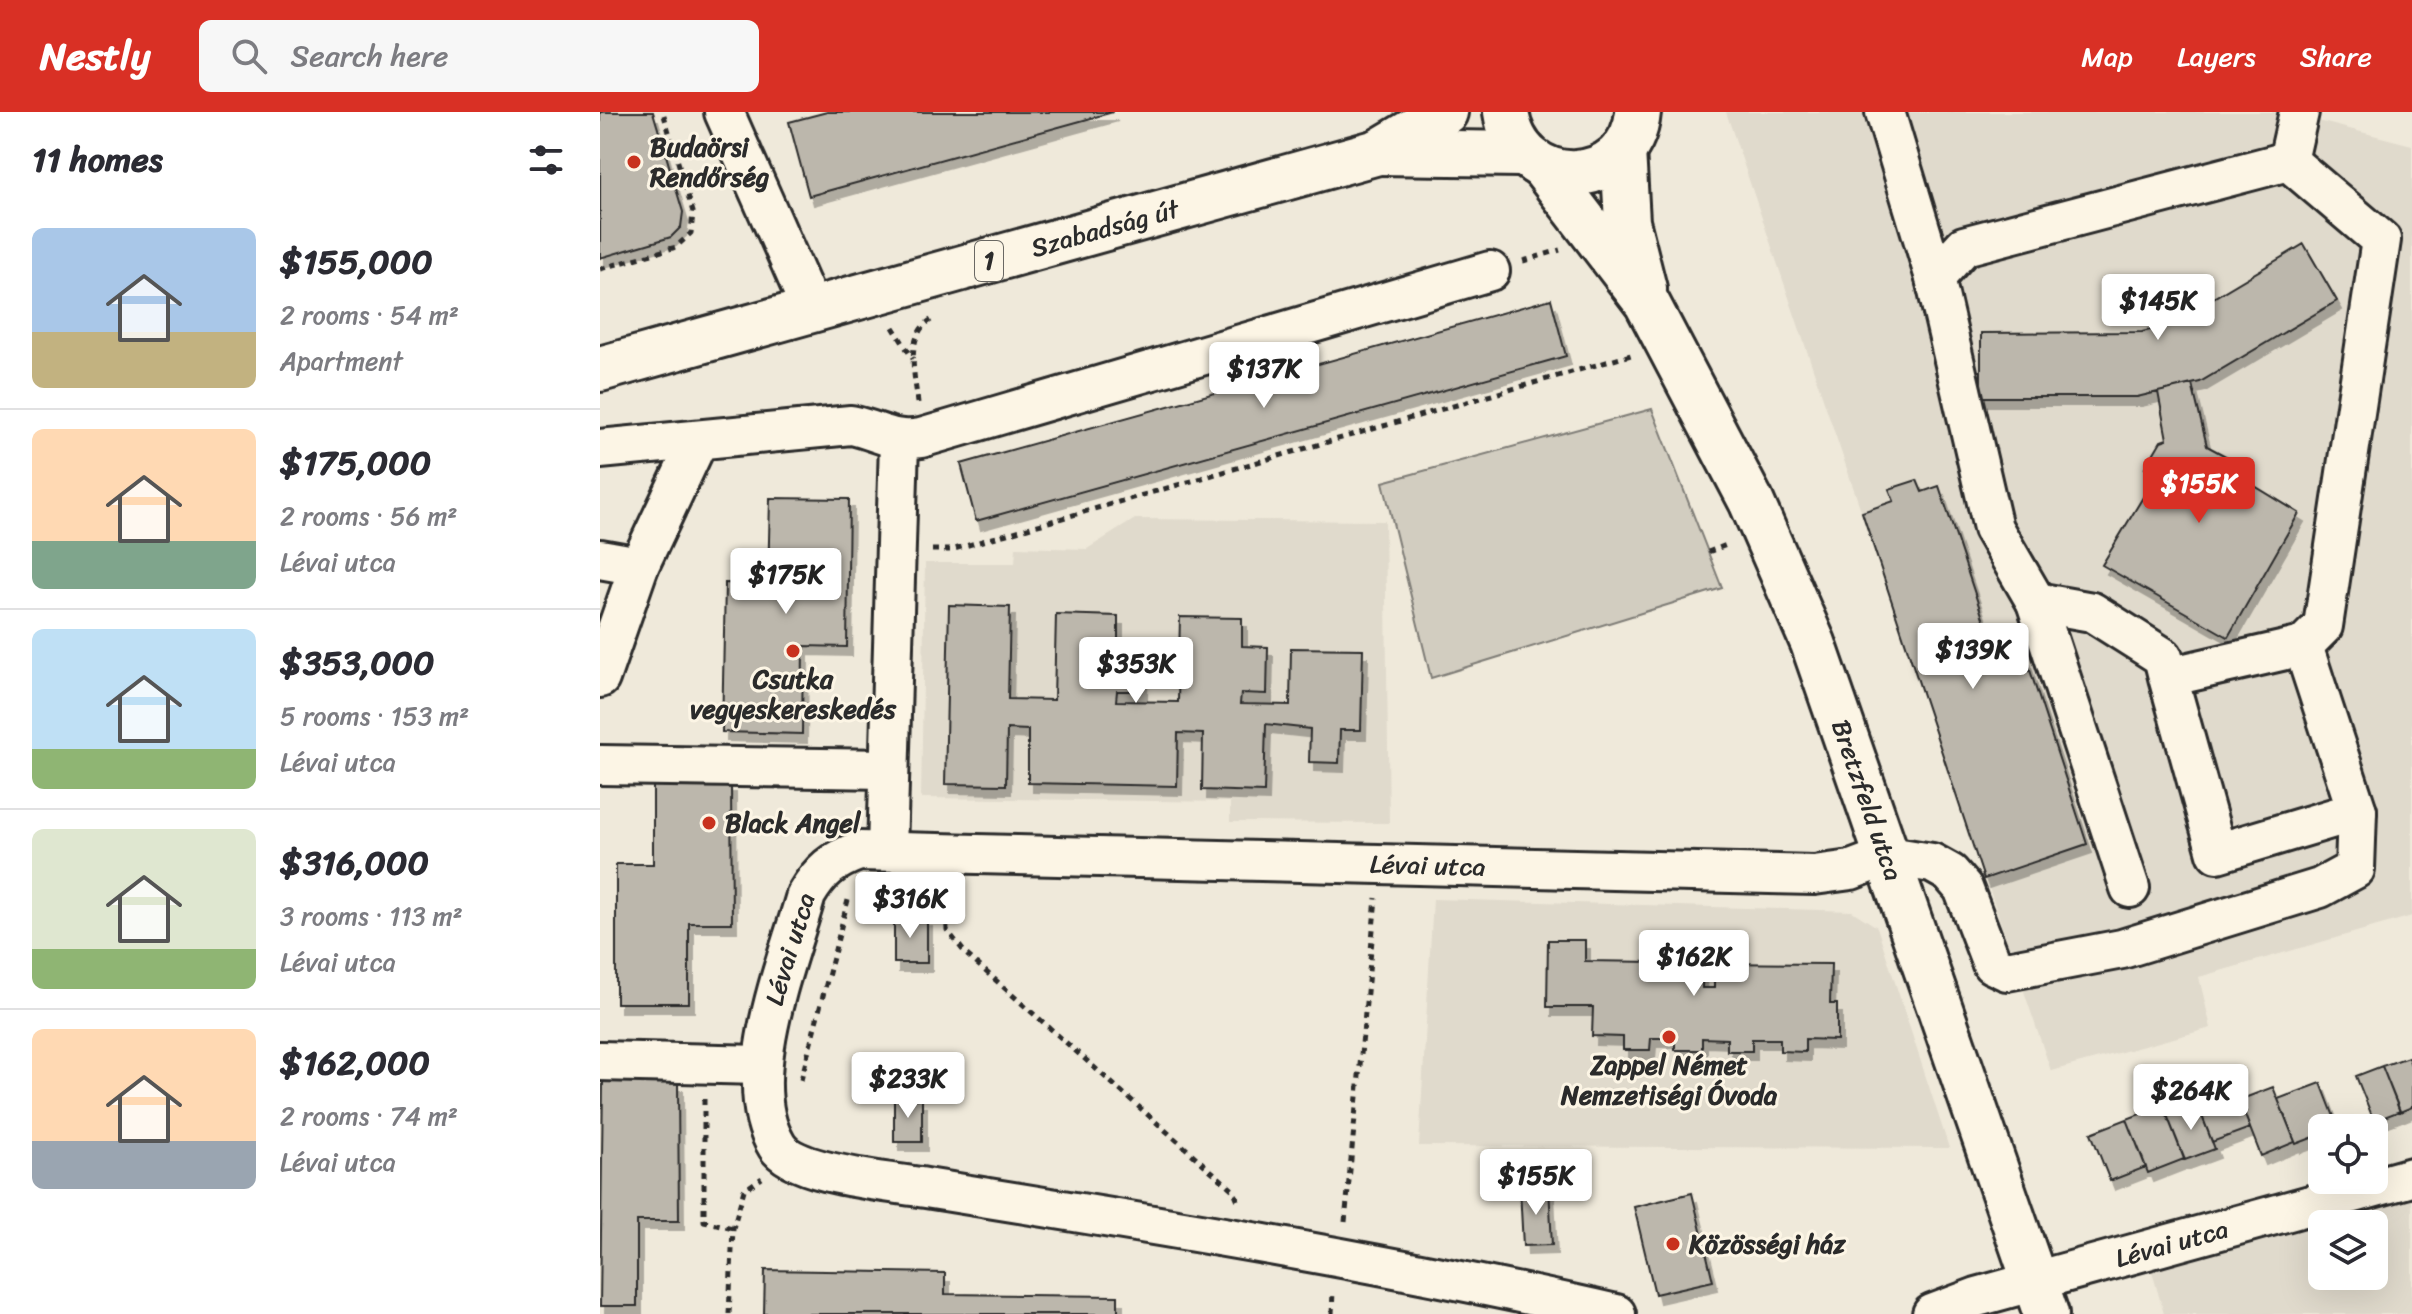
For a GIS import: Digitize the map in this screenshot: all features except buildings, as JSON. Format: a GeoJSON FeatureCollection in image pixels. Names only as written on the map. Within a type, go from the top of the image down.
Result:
{"type":"FeatureCollection","features":[{"type":"Feature","properties":{"kind":"main road","name":"Szabadság út"},"geometry":{"type":"LineString","coordinates":[[600,369],[1378,152],[1445,112]]}},
{"type":"Feature","properties":{"kind":"main road","name":"Bretzfeld utca"},"geometry":{"type":"LineString","coordinates":[[1506,112],[1513,140],[1533,160],[1647,303],[1779,561],[1813,643],[2041,1298]]}},
{"type":"Feature","properties":{"kind":"main road","name":"Bretzfeld utca"},"geometry":{"type":"LineString","coordinates":[[1636,123],[1627,222],[1647,303]]}},
{"type":"Feature","properties":{"kind":"main road","name":"1"},"geometry":{"type":"LineString","coordinates":[[1533,160],[1577,173],[1610,162],[1636,123]]}},
{"type":"Feature","properties":{"kind":"main road","name":"Szabadság út"},"geometry":{"type":"LineString","coordinates":[[1378,152],[1533,160]]}},
{"type":"Feature","properties":{"kind":"street"},"geometry":{"type":"LineString","coordinates":[[724,112],[812,311]]}},
{"type":"Feature","properties":{"kind":"street"},"geometry":{"type":"LineString","coordinates":[[1885,112],[1935,278],[1993,528],[2036,602],[2130,888]]}},
{"type":"Feature","properties":{"kind":"street"},"geometry":{"type":"LineString","coordinates":[[2288,161],[2299,112]]}},
{"type":"Feature","properties":{"kind":"street"},"geometry":{"type":"LineString","coordinates":[[1935,278],[1964,246],[2288,161]]}},
{"type":"Feature","properties":{"kind":"street"},"geometry":{"type":"LineString","coordinates":[[2168,677],[2303,646],[2323,626],[2381,240],[2288,161]]}},
{"type":"Feature","properties":{"kind":"street"},"geometry":{"type":"LineString","coordinates":[[600,449],[697,443],[851,425],[910,440],[1490,271]]}},
{"type":"Feature","properties":{"kind":"street"},"geometry":{"type":"LineString","coordinates":[[905,858],[889,769],[910,440]]}},
{"type":"Feature","properties":{"kind":"street"},"geometry":{"type":"LineString","coordinates":[[600,678],[639,566],[697,443]]}},
{"type":"Feature","properties":{"kind":"street"},"geometry":{"type":"LineString","coordinates":[[600,559],[639,566]]}},
{"type":"Feature","properties":{"kind":"street"},"geometry":{"type":"LineString","coordinates":[[2036,602],[2092,612],[2163,657],[2217,853],[2357,811]]}},
{"type":"Feature","properties":{"kind":"street"},"geometry":{"type":"LineString","coordinates":[[1888,856],[1932,863],[1950,873],[1963,888],[1992,964],[2007,971],[2122,949],[2320,888],[2355,869],[2357,811],[2303,646]]}},
{"type":"Feature","properties":{"kind":"street"},"geometry":{"type":"LineString","coordinates":[[600,765],[889,769]]}},
{"type":"Feature","properties":{"kind":"street","name":"Lévai utca"},"geometry":{"type":"LineString","coordinates":[[779,1149],[767,1125],[760,1065],[812,885],[835,859],[859,851],[905,858],[1380,864],[1814,875],[1851,870],[1888,856]]}},
{"type":"Feature","properties":{"kind":"street"},"geometry":{"type":"LineString","coordinates":[[600,1061],[760,1065]]}},
{"type":"Feature","properties":{"kind":"street"},"geometry":{"type":"LineString","coordinates":[[779,1149],[802,1163],[827,1171],[1253,1240],[1616,1314]]}},
{"type":"Feature","properties":{"kind":"street","name":"Lévai utca"},"geometry":{"type":"LineString","coordinates":[[1932,1314],[1977,1297],[2041,1298],[2412,1177]]}},
{"type":"Feature","properties":{"kind":"path"},"geometry":{"type":"LineString","coordinates":[[600,269],[676,247],[691,233],[693,212],[663,112]]}},
{"type":"Feature","properties":{"kind":"path"},"geometry":{"type":"LineString","coordinates":[[1490,271],[1572,246]]}},
{"type":"Feature","properties":{"kind":"path"},"geometry":{"type":"LineString","coordinates":[[910,440],[916,336],[927,323],[938,318]]}},
{"type":"Feature","properties":{"kind":"path"},"geometry":{"type":"LineString","coordinates":[[919,550],[951,550],[1631,354]]}},
{"type":"Feature","properties":{"kind":"path"},"geometry":{"type":"LineString","coordinates":[[905,858],[945,881],[947,930],[966,954],[1234,1191],[1253,1240]]}},
{"type":"Feature","properties":{"kind":"path"},"geometry":{"type":"LineString","coordinates":[[1341,1257],[1380,864]]}},
{"type":"Feature","properties":{"kind":"path"},"geometry":{"type":"LineString","coordinates":[[800,1084],[848,898],[856,890]]}},
{"type":"Feature","properties":{"kind":"path"},"geometry":{"type":"LineString","coordinates":[[704,1064],[704,1221],[733,1228]]}},
{"type":"Feature","properties":{"kind":"path"},"geometry":{"type":"LineString","coordinates":[[729,1314],[733,1228],[744,1190],[776,1170],[779,1149]]}},
{"type":"Feature","properties":{"kind":"shaded area"},"geometry":{"type":"Polygon","coordinates":[[[1726,112],[2283,112],[2412,145],[2412,916],[2199,977],[2211,1028],[2051,1071],[1726,112]]]}},
{"type":"Feature","properties":{"kind":"shaded area"},"geometry":{"type":"Polygon","coordinates":[[[1652,409],[1722,588],[1431,678],[1383,482],[1652,409]]]}},
{"type":"Feature","properties":{"kind":"shaded area"},"geometry":{"type":"Polygon","coordinates":[[[1135,519],[1385,521],[1389,823],[1230,822],[1230,802],[921,798],[925,563],[1015,563],[1016,547],[1087,549],[1135,519]]]}},
{"type":"Feature","properties":{"kind":"shaded area","name":"Zappel Német Nemzetiségi Óvoda"},"geometry":{"type":"Polygon","coordinates":[[[1433,899],[1852,911],[1877,927],[1949,1148],[1419,1146],[1433,899]]]}},
{"type":"Feature","properties":{"kind":"shaded area"},"geometry":{"type":"Polygon","coordinates":[[[2412,1194],[2412,1314],[2164,1314],[2151,1268],[2308,1223],[2308,1290],[2388,1290],[2388,1210],[2356,1210],[2412,1194]]]}},
{"type":"Feature","properties":{"kind":"place","name":"Budaörsi Rendőrség"},"geometry":{"type":"Point","coordinates":[634,162]}},
{"type":"Feature","properties":{"kind":"place","name":"Csutka vegyeskereskedés"},"geometry":{"type":"Point","coordinates":[793,651]}},
{"type":"Feature","properties":{"kind":"place","name":"Black Angel"},"geometry":{"type":"Point","coordinates":[709,823]}},
{"type":"Feature","properties":{"kind":"place","name":"Zappel Német Nemzetiségi Óvoda"},"geometry":{"type":"Point","coordinates":[1669,1037]}},
{"type":"Feature","properties":{"kind":"place","name":"Közösségi ház"},"geometry":{"type":"Point","coordinates":[1673,1244]}}]}
